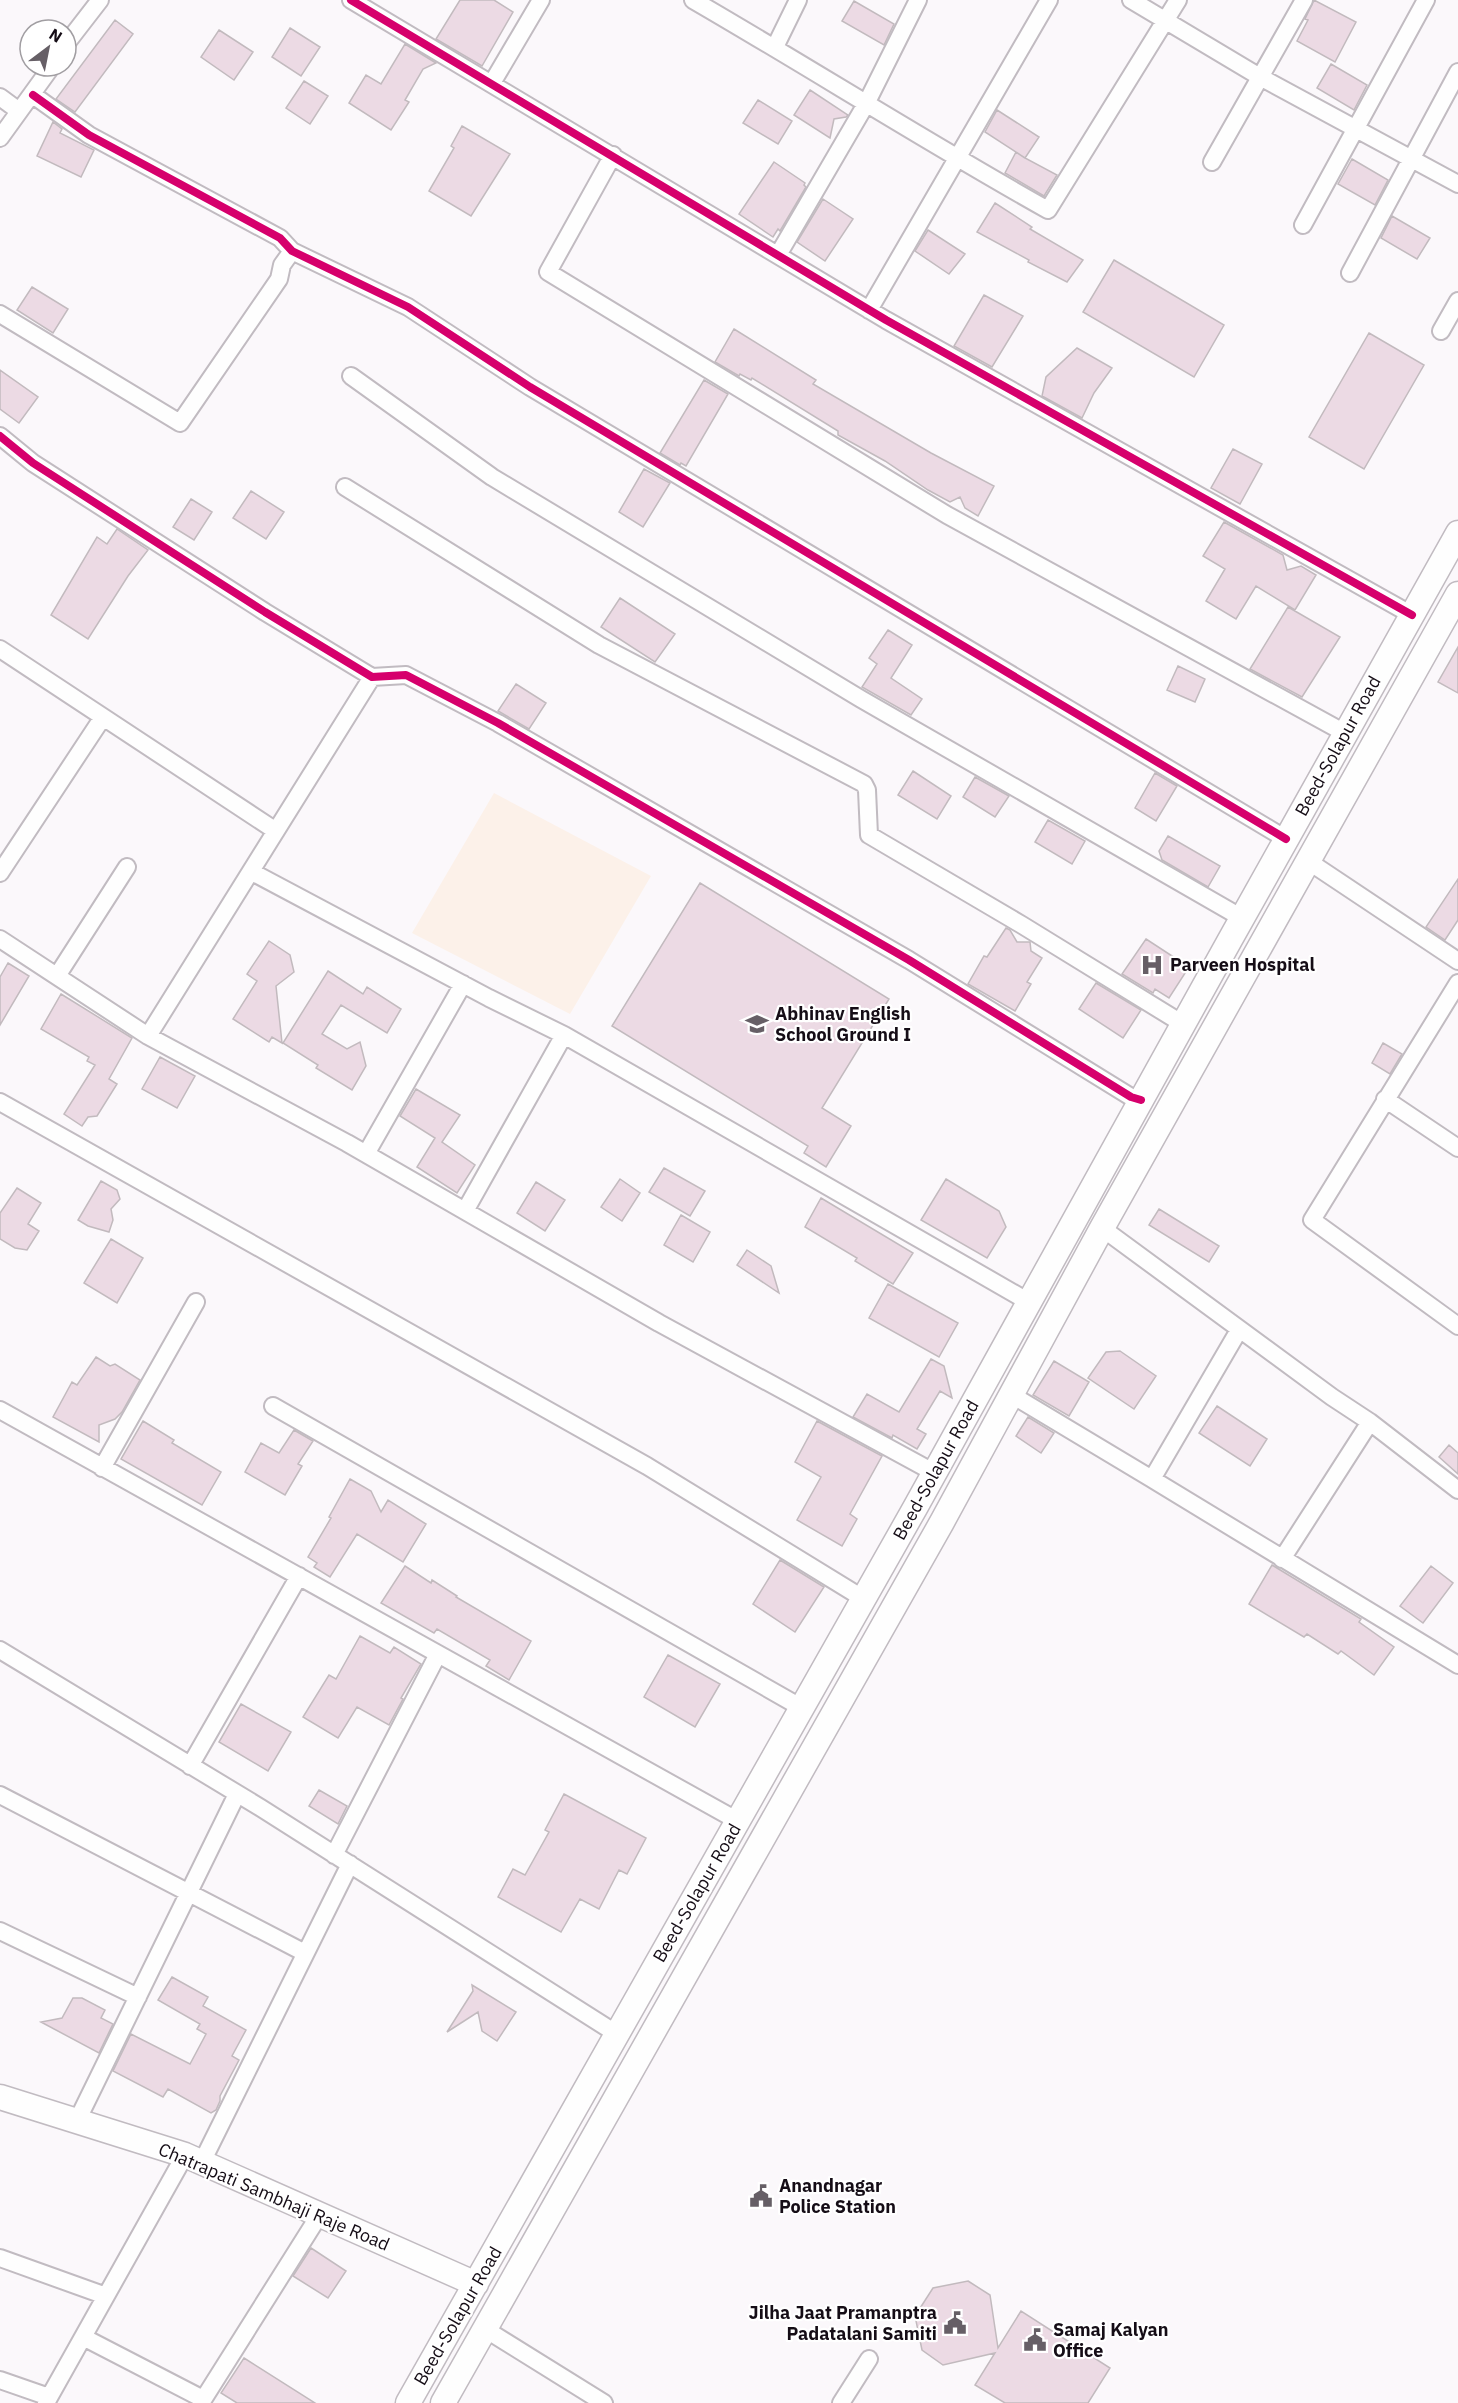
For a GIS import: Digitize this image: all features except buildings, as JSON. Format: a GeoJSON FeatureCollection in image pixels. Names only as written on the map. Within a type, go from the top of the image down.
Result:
{"type":"FeatureCollection","features":[{"type":"Feature","properties":{"kind":"main road","name":"Beed-Solapur Road"},"geometry":{"type":"LineString","coordinates":[[408,2403],[864,1599],[1458,533]]}},
{"type":"Feature","properties":{"kind":"main road","name":"Beed-Solapur Road"},"geometry":{"type":"LineString","coordinates":[[443,2403],[942,1522],[1102,1228],[1458,594]]}},
{"type":"Feature","properties":{"kind":"main road","name":"Chatrapati Sambhaji Raje Road"},"geometry":{"type":"LineString","coordinates":[[0,2097],[193,2159],[476,2284]]}},
{"type":"Feature","properties":{"kind":"street"},"geometry":{"type":"LineString","coordinates":[[78,28],[100,0]]}},
{"type":"Feature","properties":{"kind":"street"},"geometry":{"type":"LineString","coordinates":[[351,0],[869,310],[1412,615]]}},
{"type":"Feature","properties":{"kind":"street"},"geometry":{"type":"LineString","coordinates":[[492,83],[541,0]]}},
{"type":"Feature","properties":{"kind":"street"},"geometry":{"type":"LineString","coordinates":[[693,0],[775,47],[957,159],[1048,210],[1178,0]]}},
{"type":"Feature","properties":{"kind":"street"},"geometry":{"type":"LineString","coordinates":[[775,47],[798,0]]}},
{"type":"Feature","properties":{"kind":"street"},"geometry":{"type":"LineString","coordinates":[[778,255],[866,104],[918,0]]}},
{"type":"Feature","properties":{"kind":"street"},"geometry":{"type":"LineString","coordinates":[[869,310],[1049,0]]}},
{"type":"Feature","properties":{"kind":"street"},"geometry":{"type":"LineString","coordinates":[[1131,0],[1260,77],[1458,184]]}},
{"type":"Feature","properties":{"kind":"street"},"geometry":{"type":"LineString","coordinates":[[1212,162],[1304,0]]}},
{"type":"Feature","properties":{"kind":"street"},"geometry":{"type":"LineString","coordinates":[[1303,225],[1425,0]]}},
{"type":"Feature","properties":{"kind":"street"},"geometry":{"type":"LineString","coordinates":[[1350,273],[1458,72]]}},
{"type":"Feature","properties":{"kind":"street"},"geometry":{"type":"LineString","coordinates":[[0,138],[44,78]]}},
{"type":"Feature","properties":{"kind":"street"},"geometry":{"type":"LineString","coordinates":[[33,95],[89,135],[280,238],[292,251],[408,307],[530,387],[1286,838]]}},
{"type":"Feature","properties":{"kind":"street"},"geometry":{"type":"LineString","coordinates":[[0,97],[19,111]]}},
{"type":"Feature","properties":{"kind":"street"},"geometry":{"type":"LineString","coordinates":[[613,155],[548,272],[948,515],[1345,734]]}},
{"type":"Feature","properties":{"kind":"street"},"geometry":{"type":"LineString","coordinates":[[0,314],[180,423],[279,279],[282,265],[292,251]]}},
{"type":"Feature","properties":{"kind":"street"},"geometry":{"type":"LineString","coordinates":[[1441,331],[1458,301]]}},
{"type":"Feature","properties":{"kind":"street"},"geometry":{"type":"LineString","coordinates":[[351,376],[492,477],[861,699],[1242,918]]}},
{"type":"Feature","properties":{"kind":"street"},"geometry":{"type":"LineString","coordinates":[[0,436],[33,463],[265,612],[372,677],[406,675],[498,723],[909,960],[1131,1097],[1141,1100]]}},
{"type":"Feature","properties":{"kind":"street"},"geometry":{"type":"LineString","coordinates":[[345,488],[599,645],[864,784],[867,790],[869,835],[1183,1024]]}},
{"type":"Feature","properties":{"kind":"street"},"geometry":{"type":"LineString","coordinates":[[0,670],[5,652],[276,831]]}},
{"type":"Feature","properties":{"kind":"street"},"geometry":{"type":"LineString","coordinates":[[148,1036],[372,677]]}},
{"type":"Feature","properties":{"kind":"street"},"geometry":{"type":"LineString","coordinates":[[0,873],[103,717]]}},
{"type":"Feature","properties":{"kind":"street"},"geometry":{"type":"LineString","coordinates":[[1308,861],[1458,961]]}},
{"type":"Feature","properties":{"kind":"street"},"geometry":{"type":"LineString","coordinates":[[57,976],[127,867]]}},
{"type":"Feature","properties":{"kind":"street"},"geometry":{"type":"LineString","coordinates":[[252,872],[564,1035],[1029,1302]]}},
{"type":"Feature","properties":{"kind":"street"},"geometry":{"type":"LineString","coordinates":[[0,939],[148,1036],[366,1154],[659,1323],[934,1473]]}},
{"type":"Feature","properties":{"kind":"street"},"geometry":{"type":"LineString","coordinates":[[1458,983],[1312,1220],[1458,1326]]}},
{"type":"Feature","properties":{"kind":"street"},"geometry":{"type":"LineString","coordinates":[[366,1154],[463,984]]}},
{"type":"Feature","properties":{"kind":"street"},"geometry":{"type":"LineString","coordinates":[[465,1211],[564,1035]]}},
{"type":"Feature","properties":{"kind":"street"},"geometry":{"type":"LineString","coordinates":[[1385,1099],[1458,1148]]}},
{"type":"Feature","properties":{"kind":"street"},"geometry":{"type":"LineString","coordinates":[[0,1102],[647,1466],[864,1599]]}},
{"type":"Feature","properties":{"kind":"street"},"geometry":{"type":"LineString","coordinates":[[1102,1228],[1239,1330],[1370,1422],[1458,1490]]}},
{"type":"Feature","properties":{"kind":"street"},"geometry":{"type":"LineString","coordinates":[[102,1468],[196,1302]]}},
{"type":"Feature","properties":{"kind":"street"},"geometry":{"type":"LineString","coordinates":[[1152,1479],[1239,1330]]}},
{"type":"Feature","properties":{"kind":"street"},"geometry":{"type":"LineString","coordinates":[[1012,1395],[1458,1665]]}},
{"type":"Feature","properties":{"kind":"street"},"geometry":{"type":"LineString","coordinates":[[273,1406],[802,1708]]}},
{"type":"Feature","properties":{"kind":"street"},"geometry":{"type":"LineString","coordinates":[[0,1410],[738,1821]]}},
{"type":"Feature","properties":{"kind":"street"},"geometry":{"type":"LineString","coordinates":[[1282,1559],[1370,1422]]}},
{"type":"Feature","properties":{"kind":"street"},"geometry":{"type":"LineString","coordinates":[[190,1766],[299,1576]]}},
{"type":"Feature","properties":{"kind":"street"},"geometry":{"type":"LineString","coordinates":[[0,1650],[350,1864],[617,2034]]}},
{"type":"Feature","properties":{"kind":"street"},"geometry":{"type":"LineString","coordinates":[[334,1855],[438,1654]]}},
{"type":"Feature","properties":{"kind":"street"},"geometry":{"type":"LineString","coordinates":[[77,2121],[237,1794]]}},
{"type":"Feature","properties":{"kind":"street"},"geometry":{"type":"LineString","coordinates":[[0,1795],[305,1953]]}},
{"type":"Feature","properties":{"kind":"street"},"geometry":{"type":"LineString","coordinates":[[0,2380],[47,2400],[106,2296],[193,2159],[305,1953],[350,1864]]}},
{"type":"Feature","properties":{"kind":"street"},"geometry":{"type":"LineString","coordinates":[[0,1931],[138,1997]]}},
{"type":"Feature","properties":{"kind":"street"},"geometry":{"type":"LineString","coordinates":[[83,2337],[202,2401],[320,2214]]}},
{"type":"Feature","properties":{"kind":"street"},"geometry":{"type":"LineString","coordinates":[[0,2258],[106,2296]]}},
{"type":"Feature","properties":{"kind":"street"},"geometry":{"type":"LineString","coordinates":[[485,2329],[604,2403]]}},
{"type":"Feature","properties":{"kind":"street"},"geometry":{"type":"LineString","coordinates":[[841,2403],[869,2359]]}},
{"type":"Feature","properties":{"kind":"shaded area"},"geometry":{"type":"Polygon","coordinates":[[[494,793],[651,876],[570,1014],[412,933],[494,793]]]}},
{"type":"Feature","properties":{"kind":"cycle path"},"geometry":{"type":"LineString","coordinates":[[351,0],[886,320],[1412,615]]}},
{"type":"Feature","properties":{"kind":"cycle path"},"geometry":{"type":"LineString","coordinates":[[33,95],[89,135],[280,238],[292,251],[408,307],[530,387],[1286,839]]}},
{"type":"Feature","properties":{"kind":"cycle path"},"geometry":{"type":"LineString","coordinates":[[0,436],[33,463],[265,612],[372,677],[406,675],[498,723],[909,960],[1131,1097],[1141,1100]]}},
{"type":"Feature","properties":{"kind":"place","name":"Parveen Hospital"},"geometry":{"type":"Point","coordinates":[1152,965]}},
{"type":"Feature","properties":{"kind":"place","name":"Abhinav English School Ground I"},"geometry":{"type":"Point","coordinates":[757,1024]}},
{"type":"Feature","properties":{"kind":"place","name":"Anandnagar Police Station"},"geometry":{"type":"Point","coordinates":[761,2196]}},
{"type":"Feature","properties":{"kind":"place","name":"Jilha Jaat Pramanptra Padatalani Samiti"},"geometry":{"type":"Point","coordinates":[955,2323]}},
{"type":"Feature","properties":{"kind":"place","name":"Samaj Kalyan Office"},"geometry":{"type":"Point","coordinates":[1035,2340]}}]}
